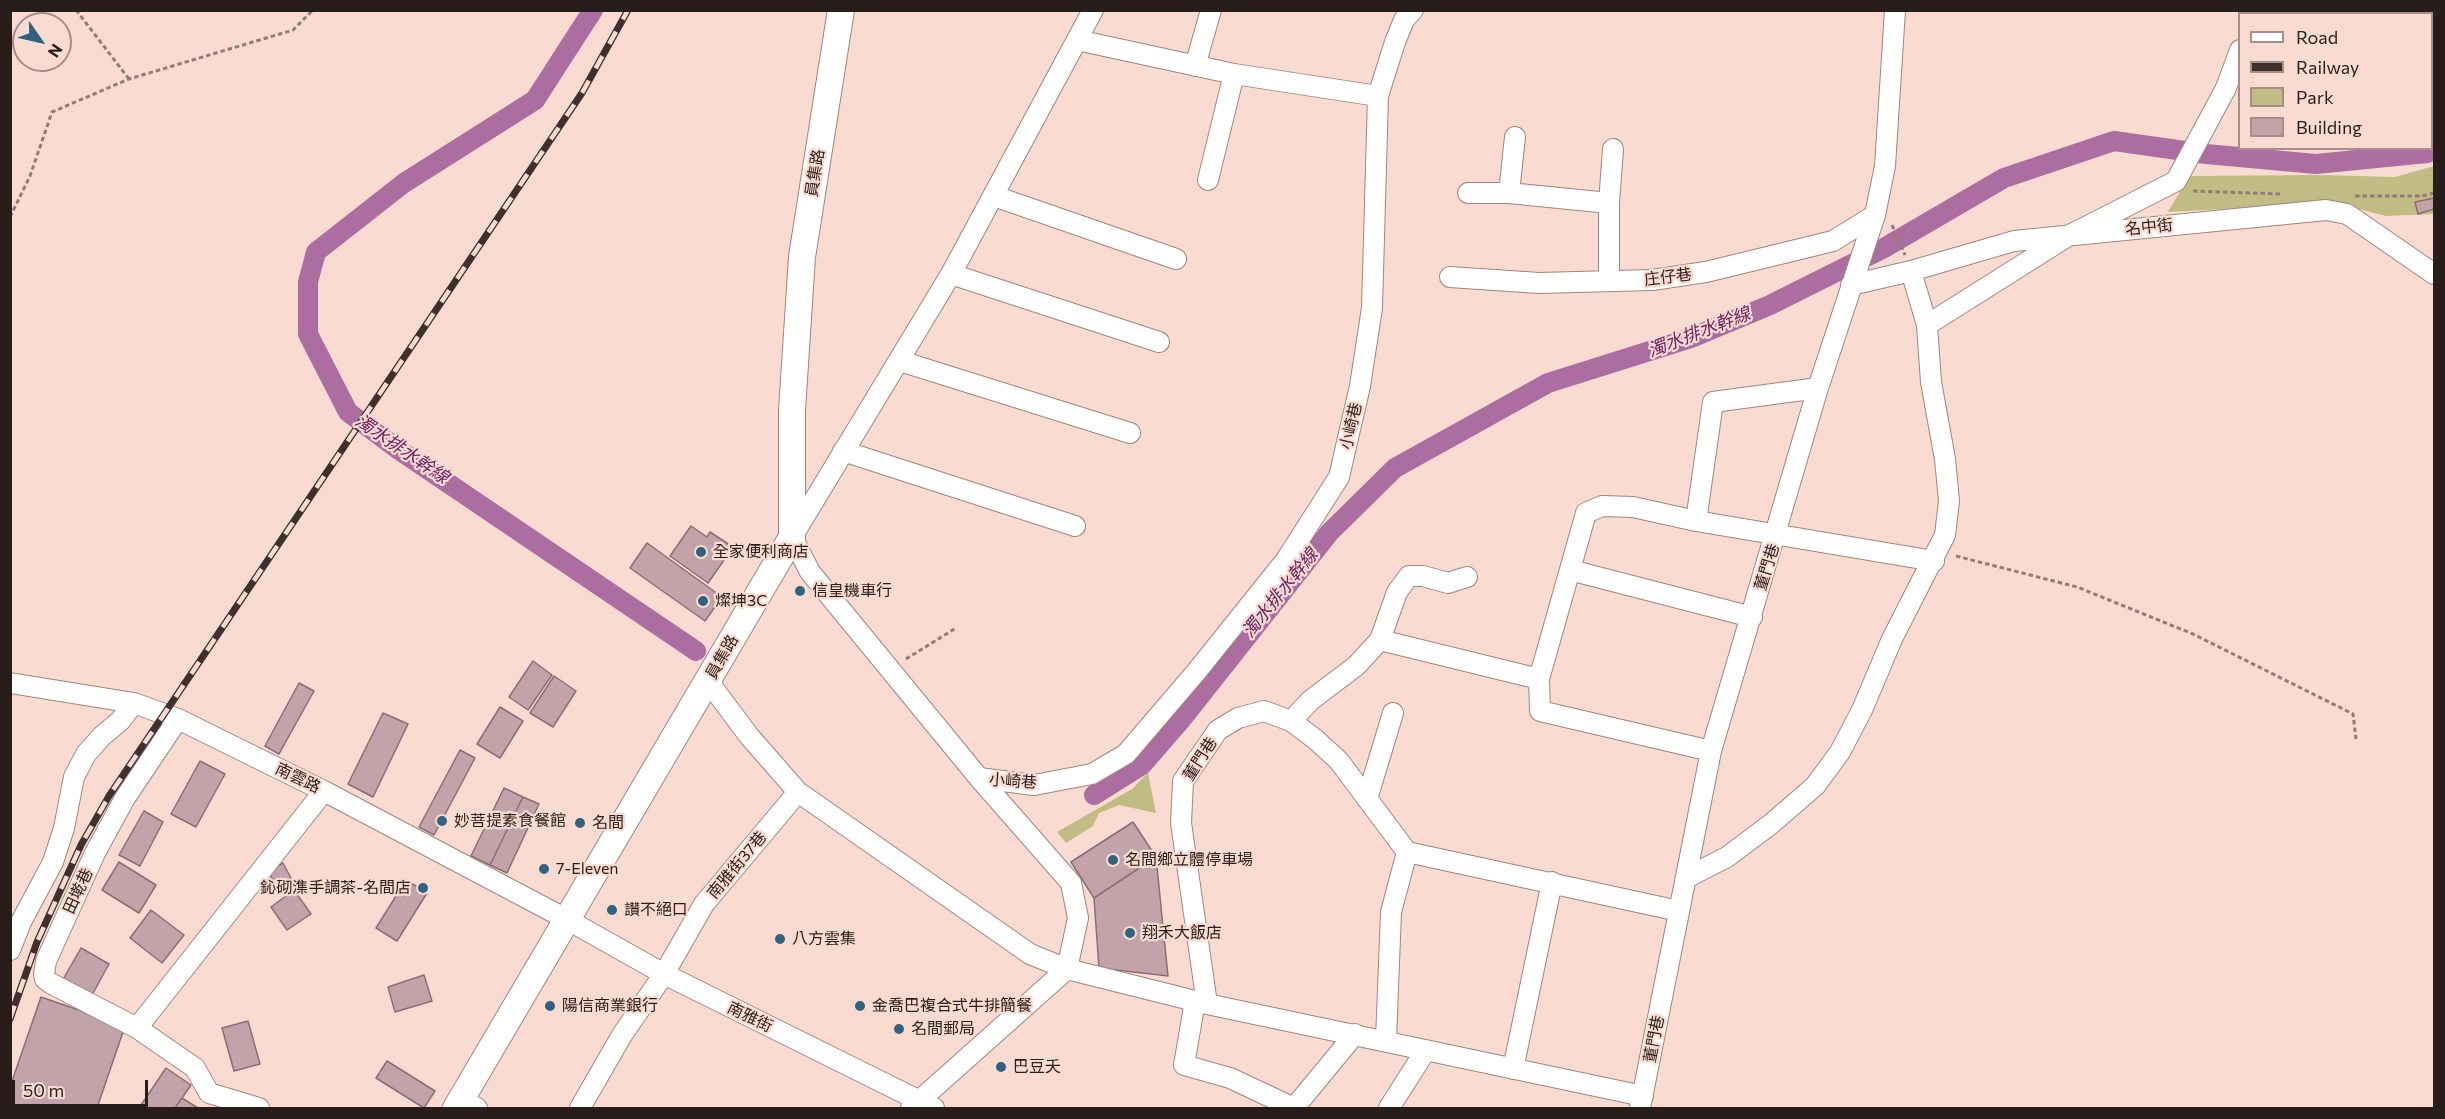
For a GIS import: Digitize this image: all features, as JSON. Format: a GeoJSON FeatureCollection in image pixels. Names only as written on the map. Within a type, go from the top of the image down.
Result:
{"type":"FeatureCollection","features":[{"type":"Feature","properties":{"kind":"main road","name":"員集路"},"geometry":{"type":"LineString","coordinates":[[465,1106],[568,920],[792,537],[792,410],[802,257],[841,10]]}},
{"type":"Feature","properties":{"kind":"street"},"geometry":{"type":"LineString","coordinates":[[792,537],[951,274],[1093,10]]}},
{"type":"Feature","properties":{"kind":"street"},"geometry":{"type":"LineString","coordinates":[[1195,66],[1211,10]]}},
{"type":"Feature","properties":{"kind":"street","name":"小崎巷"},"geometry":{"type":"LineString","coordinates":[[792,537],[810,572],[978,778],[1034,785],[1092,774],[1126,754],[1197,671],[1286,560],[1339,477],[1360,386],[1372,308],[1378,96],[1395,42],[1404,20],[1413,10]]}},
{"type":"Feature","properties":{"kind":"street"},"geometry":{"type":"LineString","coordinates":[[1873,220],[1885,166],[1895,10]]}},
{"type":"Feature","properties":{"kind":"street"},"geometry":{"type":"LineString","coordinates":[[1077,40],[1233,74],[1378,96]]}},
{"type":"Feature","properties":{"kind":"street"},"geometry":{"type":"LineString","coordinates":[[1927,325],[2068,236],[2176,181],[2205,126],[2233,87],[2238,61]]}},
{"type":"Feature","properties":{"kind":"street"},"geometry":{"type":"LineString","coordinates":[[1208,180],[1233,74]]}},
{"type":"Feature","properties":{"kind":"street"},"geometry":{"type":"LineString","coordinates":[[1509,193],[1515,137]]}},
{"type":"Feature","properties":{"kind":"street"},"geometry":{"type":"LineString","coordinates":[[1609,281],[1613,150]]}},
{"type":"Feature","properties":{"kind":"street"},"geometry":{"type":"LineString","coordinates":[[1468,193],[1509,193],[1610,203]]}},
{"type":"Feature","properties":{"kind":"street"},"geometry":{"type":"LineString","coordinates":[[994,196],[1176,259]]}},
{"type":"Feature","properties":{"kind":"street","name":"名中街"},"geometry":{"type":"LineString","coordinates":[[1851,285],[1911,271],[2014,241],[2326,210],[2347,214],[2434,274]]}},
{"type":"Feature","properties":{"kind":"street","name":"董門巷"},"geometry":{"type":"LineString","coordinates":[[708,681],[748,736],[798,792],[1030,954],[1067,969],[1201,1002],[1386,1040],[1513,1069],[1641,1102],[1711,751],[1777,534],[1818,388],[1873,220]]}},
{"type":"Feature","properties":{"kind":"street","name":"庄仔巷"},"geometry":{"type":"LineString","coordinates":[[1450,277],[1539,283],[1652,280],[1706,272],[1833,241],[1873,220]]}},
{"type":"Feature","properties":{"kind":"street"},"geometry":{"type":"LineString","coordinates":[[1686,878],[1726,857],[1771,824],[1815,786],[1840,752],[1862,710],[1892,639],[1945,535],[1949,501],[1945,459],[1931,382],[1927,325],[1911,271]]}},
{"type":"Feature","properties":{"kind":"street"},"geometry":{"type":"LineString","coordinates":[[951,274],[1159,342]]}},
{"type":"Feature","properties":{"kind":"street"},"geometry":{"type":"LineString","coordinates":[[900,361],[1130,433]]}},
{"type":"Feature","properties":{"kind":"street"},"geometry":{"type":"LineString","coordinates":[[1696,521],[1713,402],[1818,388]]}},
{"type":"Feature","properties":{"kind":"street"},"geometry":{"type":"LineString","coordinates":[[843,451],[1075,526]]}},
{"type":"Feature","properties":{"kind":"street"},"geometry":{"type":"LineString","coordinates":[[1711,751],[1540,711],[1539,680],[1586,513],[1602,506],[1633,507],[1696,521],[1936,556]]}},
{"type":"Feature","properties":{"kind":"street"},"geometry":{"type":"LineString","coordinates":[[1570,570],[1752,617]]}},
{"type":"Feature","properties":{"kind":"street"},"geometry":{"type":"LineString","coordinates":[[1291,721],[1311,700],[1356,666],[1380,640],[1393,601],[1409,576],[1423,576],[1448,583],[1467,577]]}},
{"type":"Feature","properties":{"kind":"street"},"geometry":{"type":"LineString","coordinates":[[1380,640],[1539,680]]}},
{"type":"Feature","properties":{"kind":"street","name":"南雲路"},"geometry":{"type":"LineString","coordinates":[[10,683],[134,703],[178,719],[324,791],[568,920]]}},
{"type":"Feature","properties":{"kind":"street"},"geometry":{"type":"LineString","coordinates":[[10,950],[21,922],[53,862],[64,828],[74,777],[86,754],[120,721],[134,703]]}},
{"type":"Feature","properties":{"kind":"street","name":"董門巷"},"geometry":{"type":"LineString","coordinates":[[1201,1002],[1181,823],[1183,781],[1218,730],[1238,718],[1264,711],[1291,721],[1339,761],[1407,852]]}},
{"type":"Feature","properties":{"kind":"street"},"geometry":{"type":"LineString","coordinates":[[1367,799],[1393,713]]}},
{"type":"Feature","properties":{"kind":"street","name":"田墘巷"},"geometry":{"type":"LineString","coordinates":[[178,719],[125,798],[95,853],[44,968],[45,979],[136,1028],[195,1068],[209,1093],[259,1108]]}},
{"type":"Feature","properties":{"kind":"street"},"geometry":{"type":"LineString","coordinates":[[922,1106],[1067,969],[1078,918],[1071,883],[978,778]]}},
{"type":"Feature","properties":{"kind":"street"},"geometry":{"type":"LineString","coordinates":[[136,1028],[324,791]]}},
{"type":"Feature","properties":{"kind":"street","name":"南雅街37巷"},"geometry":{"type":"LineString","coordinates":[[580,1108],[622,1035],[664,974],[704,904],[798,792]]}},
{"type":"Feature","properties":{"kind":"street"},"geometry":{"type":"LineString","coordinates":[[1386,1040],[1390,912],[1407,852],[1679,911]]}},
{"type":"Feature","properties":{"kind":"street"},"geometry":{"type":"LineString","coordinates":[[1513,1069],[1552,882]]}},
{"type":"Feature","properties":{"kind":"street","name":"南雅街"},"geometry":{"type":"LineString","coordinates":[[568,920],[664,974],[922,1106]]}},
{"type":"Feature","properties":{"kind":"street"},"geometry":{"type":"LineString","coordinates":[[1201,1002],[1184,1065],[1230,1078],[1294,1108],[1355,1034]]}},
{"type":"Feature","properties":{"kind":"street"},"geometry":{"type":"LineString","coordinates":[[1389,1108],[1426,1050]]}},
{"type":"Feature","properties":{"kind":"path"},"geometry":{"type":"LineString","coordinates":[[76,10],[129,79]]}},
{"type":"Feature","properties":{"kind":"path"},"geometry":{"type":"LineString","coordinates":[[10,217],[30,176],[52,112],[129,79],[293,30],[313,10]]}},
{"type":"Feature","properties":{"kind":"path"},"geometry":{"type":"LineString","coordinates":[[1879,194],[1911,271]]}},
{"type":"Feature","properties":{"kind":"path"},"geometry":{"type":"LineString","coordinates":[[1936,556],[2078,587],[2193,634],[2353,714],[2356,738]]}},
{"type":"Feature","properties":{"kind":"path"},"geometry":{"type":"LineString","coordinates":[[889,670],[956,628]]}},
{"type":"Feature","properties":{"kind":"green space"},"geometry":{"type":"Polygon","coordinates":[[[2434,166],[2434,214],[2386,216],[2336,203],[2168,212],[2189,176],[2395,177],[2434,166]]]}},
{"type":"Feature","properties":{"kind":"green space"},"geometry":{"type":"Polygon","coordinates":[[[1148,773],[1156,813],[1119,805],[1099,813],[1093,826],[1066,843],[1057,832],[1132,789],[1148,773]]]}},
{"type":"Feature","properties":{"kind":"building"},"geometry":{"type":"Polygon","coordinates":[[[2434,198],[2434,209],[2418,214],[2415,202],[2434,198]]]}},
{"type":"Feature","properties":{"kind":"building","name":"全家便利商店"},"geometry":{"type":"Polygon","coordinates":[[[691,526],[707,537],[710,532],[733,547],[708,583],[670,556],[691,526]]]}},
{"type":"Feature","properties":{"kind":"building"},"geometry":{"type":"Polygon","coordinates":[[[647,543],[722,597],[705,621],[630,568],[647,543]]]}},
{"type":"Feature","properties":{"kind":"building"},"geometry":{"type":"Polygon","coordinates":[[[533,661],[552,675],[528,710],[509,697],[533,661]]]}},
{"type":"Feature","properties":{"kind":"building"},"geometry":{"type":"Polygon","coordinates":[[[554,676],[576,691],[553,727],[530,713],[554,676]]]}},
{"type":"Feature","properties":{"kind":"building"},"geometry":{"type":"Polygon","coordinates":[[[299,683],[314,691],[279,754],[265,746],[299,683]]]}},
{"type":"Feature","properties":{"kind":"building"},"geometry":{"type":"Polygon","coordinates":[[[500,707],[523,721],[500,758],[477,744],[500,707]]]}},
{"type":"Feature","properties":{"kind":"building"},"geometry":{"type":"Polygon","coordinates":[[[383,713],[408,724],[373,797],[348,784],[383,713]]]}},
{"type":"Feature","properties":{"kind":"building"},"geometry":{"type":"Polygon","coordinates":[[[460,750],[475,758],[434,835],[419,827],[460,750]]]}},
{"type":"Feature","properties":{"kind":"building"},"geometry":{"type":"Polygon","coordinates":[[[200,761],[225,774],[196,827],[171,814],[200,761]]]}},
{"type":"Feature","properties":{"kind":"building"},"geometry":{"type":"Polygon","coordinates":[[[504,788],[523,797],[490,865],[471,856],[504,788]]]}},
{"type":"Feature","properties":{"kind":"building"},"geometry":{"type":"Polygon","coordinates":[[[523,797],[539,804],[507,873],[490,865],[523,797]]]}},
{"type":"Feature","properties":{"kind":"building"},"geometry":{"type":"Polygon","coordinates":[[[144,811],[163,822],[140,866],[119,855],[144,811]]]}},
{"type":"Feature","properties":{"kind":"building","name":"名間鄉立體停車場"},"geometry":{"type":"Polygon","coordinates":[[[1133,822],[1156,857],[1094,898],[1071,862],[1133,822]]]}},
{"type":"Feature","properties":{"kind":"building","name":"翔禾大飯店"},"geometry":{"type":"Polygon","coordinates":[[[1156,857],[1168,976],[1099,968],[1094,898],[1156,857]]]}},
{"type":"Feature","properties":{"kind":"building"},"geometry":{"type":"Polygon","coordinates":[[[119,862],[156,885],[139,913],[102,890],[119,862]]]}},
{"type":"Feature","properties":{"kind":"building"},"geometry":{"type":"Polygon","coordinates":[[[283,863],[292,880],[277,888],[268,871],[283,863]]]}},
{"type":"Feature","properties":{"kind":"building"},"geometry":{"type":"Polygon","coordinates":[[[406,880],[427,893],[397,941],[376,928],[406,880]]]}},
{"type":"Feature","properties":{"kind":"building"},"geometry":{"type":"Polygon","coordinates":[[[294,890],[311,914],[287,930],[271,907],[294,890]]]}},
{"type":"Feature","properties":{"kind":"building"},"geometry":{"type":"Polygon","coordinates":[[[151,910],[184,935],[162,963],[130,938],[151,910]]]}},
{"type":"Feature","properties":{"kind":"building"},"geometry":{"type":"Polygon","coordinates":[[[81,948],[109,964],[91,997],[62,981],[81,948]]]}},
{"type":"Feature","properties":{"kind":"building"},"geometry":{"type":"Polygon","coordinates":[[[424,975],[432,1001],[395,1012],[388,987],[424,975]]]}},
{"type":"Feature","properties":{"kind":"building"},"geometry":{"type":"Polygon","coordinates":[[[41,997],[125,1026],[97,1108],[10,1108],[10,1087],[41,997]]]}},
{"type":"Feature","properties":{"kind":"building"},"geometry":{"type":"Polygon","coordinates":[[[248,1021],[260,1064],[234,1071],[222,1028],[248,1021]]]}},
{"type":"Feature","properties":{"kind":"building"},"geometry":{"type":"Polygon","coordinates":[[[387,1061],[435,1091],[424,1108],[376,1078],[387,1061]]]}},
{"type":"Feature","properties":{"kind":"building"},"geometry":{"type":"Polygon","coordinates":[[[166,1068],[191,1085],[175,1108],[139,1108],[166,1068]]]}},
{"type":"Feature","properties":{"kind":"building"},"geometry":{"type":"Polygon","coordinates":[[[182,1098],[198,1108],[175,1108],[182,1098]]]}},
{"type":"Feature","properties":{"kind":"waterway","name":"濁水排水幹線"},"geometry":{"type":"LineString","coordinates":[[593,10],[535,100],[404,183],[316,252],[308,282],[308,334],[348,412],[399,450],[696,651]]}},
{"type":"Feature","properties":{"kind":"waterway","name":"濁水排水幹線"},"geometry":{"type":"LineString","coordinates":[[1094,795],[1142,765],[1181,720],[1329,533],[1395,468],[1548,383],[1691,338],[1770,305],[1884,248],[2004,178],[2114,141],[2206,154],[2316,164],[2427,153],[2434,150]]}},
{"type":"Feature","properties":{"kind":"railway"},"geometry":{"type":"LineString","coordinates":[[10,1019],[37,942],[81,845],[109,796],[582,93],[628,10]]}},
{"type":"Feature","properties":{"kind":"place","name":"全家便利商店"},"geometry":{"type":"Point","coordinates":[701,552]}},
{"type":"Feature","properties":{"kind":"place","name":"信皇機車行"},"geometry":{"type":"Point","coordinates":[800,591]}},
{"type":"Feature","properties":{"kind":"place","name":"燦坤3C"},"geometry":{"type":"Point","coordinates":[703,601]}},
{"type":"Feature","properties":{"kind":"place","name":"妙菩提素食餐館"},"geometry":{"type":"Point","coordinates":[442,821]}},
{"type":"Feature","properties":{"kind":"place","name":"名間"},"geometry":{"type":"Point","coordinates":[580,823]}},
{"type":"Feature","properties":{"kind":"place","name":"名間鄉立體停車場"},"geometry":{"type":"Point","coordinates":[1113,860]}},
{"type":"Feature","properties":{"kind":"place","name":"7-Eleven"},"geometry":{"type":"Point","coordinates":[544,869]}},
{"type":"Feature","properties":{"kind":"place","name":"鈊砌潗手調茶-名間店"},"geometry":{"type":"Point","coordinates":[423,888]}},
{"type":"Feature","properties":{"kind":"place","name":"讚不絕口"},"geometry":{"type":"Point","coordinates":[612,910]}},
{"type":"Feature","properties":{"kind":"place","name":"翔禾大飯店"},"geometry":{"type":"Point","coordinates":[1130,933]}},
{"type":"Feature","properties":{"kind":"place","name":"八方雲集"},"geometry":{"type":"Point","coordinates":[780,939]}},
{"type":"Feature","properties":{"kind":"place","name":"陽信商業銀行"},"geometry":{"type":"Point","coordinates":[550,1006]}},
{"type":"Feature","properties":{"kind":"place","name":"金喬巴複合式牛排簡餐"},"geometry":{"type":"Point","coordinates":[860,1006]}},
{"type":"Feature","properties":{"kind":"place","name":"名間郵局"},"geometry":{"type":"Point","coordinates":[899,1029]}},
{"type":"Feature","properties":{"kind":"place","name":"巴豆夭"},"geometry":{"type":"Point","coordinates":[1001,1067]}}]}
